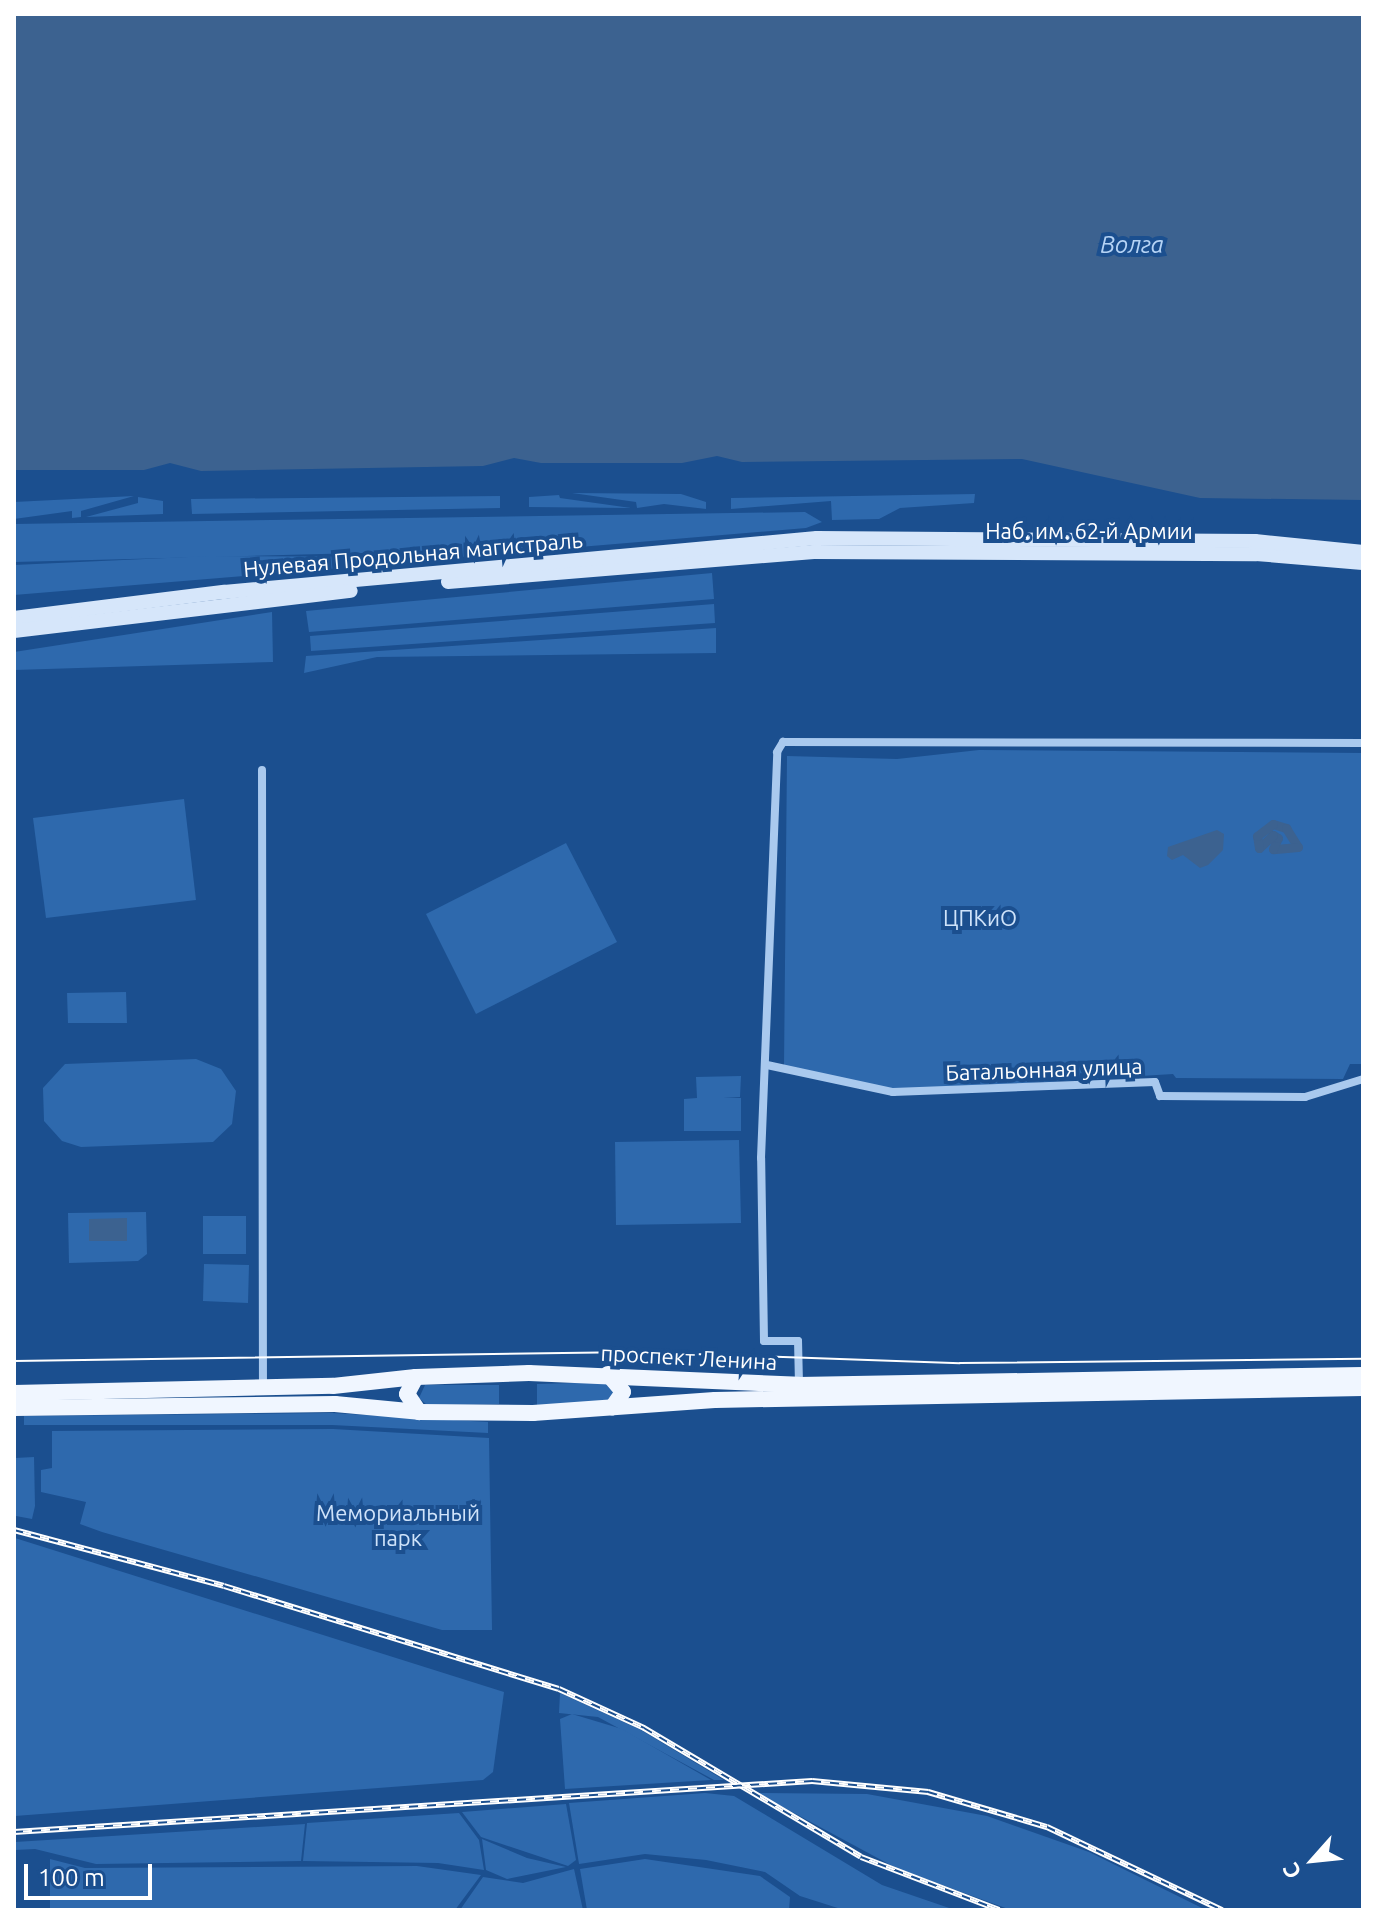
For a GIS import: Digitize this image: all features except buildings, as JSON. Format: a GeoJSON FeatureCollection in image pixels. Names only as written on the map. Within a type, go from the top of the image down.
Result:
{"type":"FeatureCollection","features":[{"type":"Feature","properties":{"kind":"main road","name":"Наб. им. 62-й Армии"},"geometry":{"type":"LineString","coordinates":[[816,545],[1255,541],[1363,552]]}},
{"type":"Feature","properties":{"kind":"main road","name":"Наб. им. 62-й Армии"},"geometry":{"type":"LineString","coordinates":[[816,545],[1256,554],[1363,563]]}},
{"type":"Feature","properties":{"kind":"main road","name":"Нулевая Продольная магистраль"},"geometry":{"type":"LineString","coordinates":[[14,618],[224,592],[816,545]]}},
{"type":"Feature","properties":{"kind":"main road","name":"Нулевая Продольная магистраль"},"geometry":{"type":"LineString","coordinates":[[14,631],[365,589],[816,545]]}},
{"type":"Feature","properties":{"kind":"main road","name":"проспект Ленина"},"geometry":{"type":"LineString","coordinates":[[14,1393],[333,1386],[416,1377],[608,1374],[799,1385],[1363,1375]]}},
{"type":"Feature","properties":{"kind":"main road"},"geometry":{"type":"LineString","coordinates":[[608,1374],[623,1392],[612,1408]]}},
{"type":"Feature","properties":{"kind":"main road"},"geometry":{"type":"LineString","coordinates":[[416,1377],[407,1394],[419,1412]]}},
{"type":"Feature","properties":{"kind":"main road","name":"проспект Ленина"},"geometry":{"type":"LineString","coordinates":[[14,1408],[335,1404],[419,1412],[612,1408],[715,1400],[1363,1388]]}},
{"type":"Feature","properties":{"kind":"street"},"geometry":{"type":"LineString","coordinates":[[799,1385],[798,1341],[764,1341],[761,1158],[777,752],[783,742],[1363,743]]}},
{"type":"Feature","properties":{"kind":"street"},"geometry":{"type":"LineString","coordinates":[[262,770],[263,1387]]}},
{"type":"Feature","properties":{"kind":"street","name":"Батальонная улица"},"geometry":{"type":"LineString","coordinates":[[767,1065],[856,1086],[907,1092],[1155,1082],[1160,1096],[1305,1097],[1363,1079]]}},
{"type":"Feature","properties":{"kind":"green space"},"geometry":{"type":"Polygon","coordinates":[[[572,493],[681,494],[706,502],[706,509],[664,504],[637,508],[636,502],[572,493]]]}},
{"type":"Feature","properties":{"kind":"green space"},"geometry":{"type":"Polygon","coordinates":[[[975,494],[974,503],[900,508],[879,519],[832,520],[831,501],[731,509],[731,498],[975,494]]]}},
{"type":"Feature","properties":{"kind":"green space"},"geometry":{"type":"Polygon","coordinates":[[[559,495],[560,498],[631,508],[529,507],[529,497],[559,495]]]}},
{"type":"Feature","properties":{"kind":"green space"},"geometry":{"type":"Polygon","coordinates":[[[134,496],[81,511],[81,517],[72,518],[72,511],[14,519],[14,502],[134,496]]]}},
{"type":"Feature","properties":{"kind":"green space"},"geometry":{"type":"Polygon","coordinates":[[[500,496],[500,508],[192,514],[191,499],[500,496]]]}},
{"type":"Feature","properties":{"kind":"green space"},"geometry":{"type":"Polygon","coordinates":[[[138,497],[163,501],[163,514],[86,517],[138,503],[138,497]]]}},
{"type":"Feature","properties":{"kind":"green space"},"geometry":{"type":"Polygon","coordinates":[[[805,512],[822,522],[806,528],[462,557],[438,551],[14,562],[14,524],[805,512]]]}},
{"type":"Feature","properties":{"kind":"green space"},"geometry":{"type":"Polygon","coordinates":[[[210,556],[433,557],[437,560],[14,595],[14,565],[210,556]]]}},
{"type":"Feature","properties":{"kind":"green space"},"geometry":{"type":"Polygon","coordinates":[[[712,573],[714,599],[309,632],[306,611],[712,573]]]}},
{"type":"Feature","properties":{"kind":"green space"},"geometry":{"type":"Polygon","coordinates":[[[714,604],[715,623],[311,651],[310,636],[714,604]]]}},
{"type":"Feature","properties":{"kind":"green space"},"geometry":{"type":"Polygon","coordinates":[[[272,612],[273,662],[14,670],[14,652],[272,612]]]}},
{"type":"Feature","properties":{"kind":"green space"},"geometry":{"type":"Polygon","coordinates":[[[716,628],[716,653],[377,657],[304,673],[306,656],[716,628]]]}},
{"type":"Feature","properties":{"kind":"green space","name":"ЦПКиО"},"geometry":{"type":"Polygon","coordinates":[[[979,750],[1363,753],[1363,1064],[1350,1064],[1343,1079],[1176,1078],[1173,1074],[898,1091],[784,1067],[787,756],[897,759],[979,750]]]}},
{"type":"Feature","properties":{"kind":"green space"},"geometry":{"type":"Polygon","coordinates":[[[184,799],[196,900],[46,918],[33,818],[184,799]]]}},
{"type":"Feature","properties":{"kind":"green space"},"geometry":{"type":"Polygon","coordinates":[[[566,843],[617,942],[476,1014],[426,914],[566,843]]]}},
{"type":"Feature","properties":{"kind":"green space"},"geometry":{"type":"Polygon","coordinates":[[[126,992],[127,1023],[68,1023],[67,993],[126,992]]]}},
{"type":"Feature","properties":{"kind":"green space"},"geometry":{"type":"Polygon","coordinates":[[[196,1059],[221,1069],[236,1091],[232,1124],[213,1142],[81,1147],[62,1141],[44,1121],[43,1088],[65,1064],[196,1059]]]}},
{"type":"Feature","properties":{"kind":"green space"},"geometry":{"type":"Polygon","coordinates":[[[741,1076],[740,1097],[723,1098],[741,1098],[741,1131],[684,1131],[684,1099],[697,1098],[696,1077],[741,1076]]]}},
{"type":"Feature","properties":{"kind":"green space"},"geometry":{"type":"Polygon","coordinates":[[[739,1140],[741,1223],[616,1225],[615,1142],[739,1140]]]}},
{"type":"Feature","properties":{"kind":"green space"},"geometry":{"type":"Polygon","coordinates":[[[146,1212],[147,1254],[138,1261],[69,1263],[68,1213],[146,1212]]]}},
{"type":"Feature","properties":{"kind":"green space"},"geometry":{"type":"Polygon","coordinates":[[[203,1216],[246,1216],[246,1254],[203,1254],[203,1216]]]}},
{"type":"Feature","properties":{"kind":"green space"},"geometry":{"type":"Polygon","coordinates":[[[204,1264],[249,1265],[248,1303],[203,1301],[204,1264]]]}},
{"type":"Feature","properties":{"kind":"green space"},"geometry":{"type":"Polygon","coordinates":[[[610,1382],[615,1394],[608,1402],[537,1405],[537,1384],[610,1382]]]}},
{"type":"Feature","properties":{"kind":"green space"},"geometry":{"type":"Polygon","coordinates":[[[425,1385],[499,1385],[499,1404],[427,1405],[419,1398],[425,1385]]]}},
{"type":"Feature","properties":{"kind":"green space"},"geometry":{"type":"Polygon","coordinates":[[[332,1413],[488,1422],[488,1433],[332,1425],[24,1425],[24,1416],[332,1413]]]}},
{"type":"Feature","properties":{"kind":"green space","name":"Мемориальный парк"},"geometry":{"type":"Polygon","coordinates":[[[333,1429],[489,1438],[492,1630],[442,1630],[102,1532],[80,1524],[86,1502],[41,1492],[41,1470],[52,1468],[52,1431],[333,1429]]]}},
{"type":"Feature","properties":{"kind":"green space"},"geometry":{"type":"Polygon","coordinates":[[[34,1457],[35,1506],[32,1519],[16,1516],[15,1458],[34,1457]]]}},
{"type":"Feature","properties":{"kind":"green space"},"geometry":{"type":"Polygon","coordinates":[[[15,1538],[504,1692],[493,1772],[483,1780],[15,1816],[15,1538]]]}},
{"type":"Feature","properties":{"kind":"green space"},"geometry":{"type":"Polygon","coordinates":[[[560,1693],[641,1730],[724,1780],[714,1780],[598,1717],[559,1713],[560,1693]]]}},
{"type":"Feature","properties":{"kind":"green space"},"geometry":{"type":"Polygon","coordinates":[[[572,1714],[622,1729],[711,1780],[565,1789],[560,1719],[572,1714]]]}},
{"type":"Feature","properties":{"kind":"green space"},"geometry":{"type":"Polygon","coordinates":[[[705,1793],[734,1796],[882,1885],[955,1910],[844,1910],[800,1896],[765,1872],[706,1860],[645,1854],[579,1864],[569,1803],[705,1793]]]}},
{"type":"Feature","properties":{"kind":"green space"},"geometry":{"type":"Polygon","coordinates":[[[757,1793],[867,1794],[987,1816],[1089,1852],[1206,1910],[1011,1910],[898,1869],[757,1793]]]}},
{"type":"Feature","properties":{"kind":"green space"},"geometry":{"type":"Polygon","coordinates":[[[566,1804],[576,1860],[568,1866],[481,1837],[462,1812],[566,1804]]]}},
{"type":"Feature","properties":{"kind":"green space"},"geometry":{"type":"Polygon","coordinates":[[[459,1813],[479,1840],[484,1870],[438,1863],[303,1861],[307,1823],[459,1813]]]}},
{"type":"Feature","properties":{"kind":"green space"},"geometry":{"type":"Polygon","coordinates":[[[305,1824],[301,1861],[96,1864],[35,1849],[15,1850],[15,1842],[305,1824]]]}},
{"type":"Feature","properties":{"kind":"green space"},"geometry":{"type":"Polygon","coordinates":[[[482,1839],[527,1858],[566,1867],[507,1879],[486,1870],[482,1839]]]}},
{"type":"Feature","properties":{"kind":"green space"},"geometry":{"type":"Polygon","coordinates":[[[50,1859],[85,1868],[417,1866],[481,1875],[455,1910],[50,1910],[50,1859]]]}},
{"type":"Feature","properties":{"kind":"green space"},"geometry":{"type":"Polygon","coordinates":[[[645,1859],[760,1876],[790,1897],[789,1910],[587,1910],[580,1869],[645,1859]]]}},
{"type":"Feature","properties":{"kind":"green space"},"geometry":{"type":"Polygon","coordinates":[[[574,1869],[583,1910],[460,1910],[483,1877],[523,1883],[574,1869]]]}},
{"type":"Feature","properties":{"kind":"water","name":"Волга"},"geometry":{"type":"Polygon","coordinates":[[[14,14],[1363,14],[1363,500],[1200,498],[1022,459],[742,462],[717,456],[682,463],[541,463],[514,458],[483,466],[201,471],[170,463],[144,470],[14,470],[14,14]]]}},
{"type":"Feature","properties":{"kind":"water"},"geometry":{"type":"Polygon","coordinates":[[[1217,830],[1224,834],[1223,850],[1208,865],[1200,868],[1183,855],[1172,860],[1167,856],[1168,847],[1217,830]]]}},
{"type":"Feature","properties":{"kind":"water"},"geometry":{"type":"Polygon","coordinates":[[[127,1218],[127,1241],[89,1241],[89,1219],[127,1218]]]}},
{"type":"Feature","properties":{"kind":"waterway"},"geometry":{"type":"LineString","coordinates":[[1273,824],[1286,828],[1298,847],[1273,849],[1278,838],[1273,835],[1259,848],[1257,836],[1273,824]]}},
{"type":"Feature","properties":{"kind":"tram line"},"geometry":{"type":"LineString","coordinates":[[14,1361],[637,1352],[960,1363],[1363,1359]]}},
{"type":"Feature","properties":{"kind":"railway"},"geometry":{"type":"LineString","coordinates":[[14,1530],[224,1586],[559,1689],[644,1728],[861,1857],[999,1910]]}},
{"type":"Feature","properties":{"kind":"railway"},"geometry":{"type":"LineString","coordinates":[[14,1832],[812,1781],[928,1792],[1047,1827],[1222,1910]]}}]}
